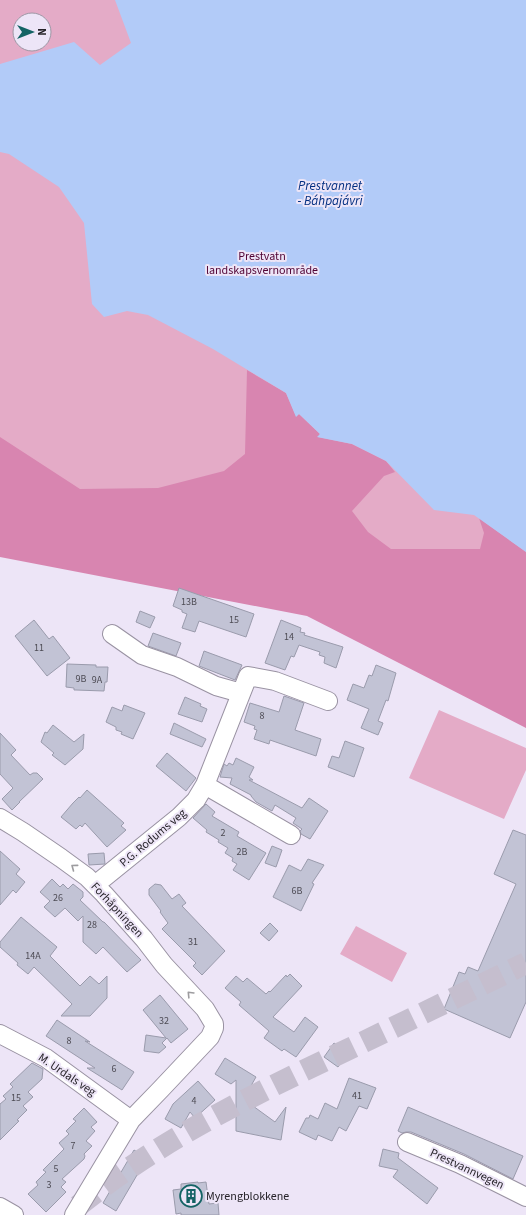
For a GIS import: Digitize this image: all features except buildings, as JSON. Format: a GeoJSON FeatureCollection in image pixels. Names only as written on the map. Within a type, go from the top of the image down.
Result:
{"type":"FeatureCollection","features":[{"type":"Feature","properties":{"kind":"street"},"geometry":{"type":"LineString","coordinates":[[112,634],[142,656],[177,667],[216,686],[241,693]]}},
{"type":"Feature","properties":{"kind":"street","name":"P.G. Rodums veg"},"geometry":{"type":"LineString","coordinates":[[95,885],[179,817],[196,800],[205,785],[248,676],[275,682],[328,701]]}},
{"type":"Feature","properties":{"kind":"street"},"geometry":{"type":"LineString","coordinates":[[205,785],[291,835]]}},
{"type":"Feature","properties":{"kind":"street","name":"Forhåpningen"},"geometry":{"type":"LineString","coordinates":[[0,818],[23,832],[87,877],[123,914],[164,965],[205,1009],[214,1024],[210,1037],[131,1120]]}},
{"type":"Feature","properties":{"kind":"street","name":"M. Urdals veg"},"geometry":{"type":"LineString","coordinates":[[0,1034],[46,1058],[131,1120]]}},
{"type":"Feature","properties":{"kind":"street"},"geometry":{"type":"LineString","coordinates":[[74,1215],[131,1120]]}},
{"type":"Feature","properties":{"kind":"street","name":"Prestvannvegen"},"geometry":{"type":"LineString","coordinates":[[407,1142],[460,1164],[526,1197]]}},
{"type":"Feature","properties":{"kind":"street"},"geometry":{"type":"LineString","coordinates":[[0,1207],[14,1215]]}},
{"type":"Feature","properties":{"kind":"green space","name":"Prestvannet - Báhpajávri"},"geometry":{"type":"Polygon","coordinates":[[[0,0],[526,0],[526,659],[0,530],[0,0]]]}},
{"type":"Feature","properties":{"kind":"green space"},"geometry":{"type":"Polygon","coordinates":[[[439,710],[526,748],[526,770],[504,819],[409,778],[439,710]]]}},
{"type":"Feature","properties":{"kind":"green space"},"geometry":{"type":"Polygon","coordinates":[[[356,926],[407,953],[392,982],[340,954],[356,926]]]}},
{"type":"Feature","properties":{"kind":"shaded area"},"geometry":{"type":"Polygon","coordinates":[[[247,370],[286,393],[296,416],[299,414],[320,434],[318,437],[352,444],[386,461],[395,472],[384,476],[352,511],[368,532],[391,549],[480,549],[484,533],[479,518],[526,552],[526,728],[307,616],[0,557],[0,437],[80,489],[158,488],[224,471],[245,454],[247,370]]]}},
{"type":"Feature","properties":{"kind":"water","name":"Prestvannet - Báhpajávri"},"geometry":{"type":"Polygon","coordinates":[[[115,0],[526,0],[526,552],[474,515],[434,510],[386,461],[352,444],[317,437],[320,434],[299,414],[296,417],[286,393],[213,349],[148,315],[127,311],[104,317],[92,304],[84,223],[59,187],[9,154],[0,152],[0,64],[40,52],[52,52],[52,49],[74,42],[100,65],[131,43],[115,0]]]}},
{"type":"Feature","properties":{"kind":"tunnel"},"geometry":{"type":"LineString","coordinates":[[78,1206],[138,1162],[200,1124],[297,1074],[526,963]]}},
{"type":"Feature","properties":{"kind":"place","name":"Myrengblokkene"},"geometry":{"type":"Point","coordinates":[191,1196]}},
{"type":"Feature","properties":{"kind":"park label","name":"Prestvatn landskapsvernområde"},"geometry":{"type":"Point","coordinates":[262,263]}}]}
